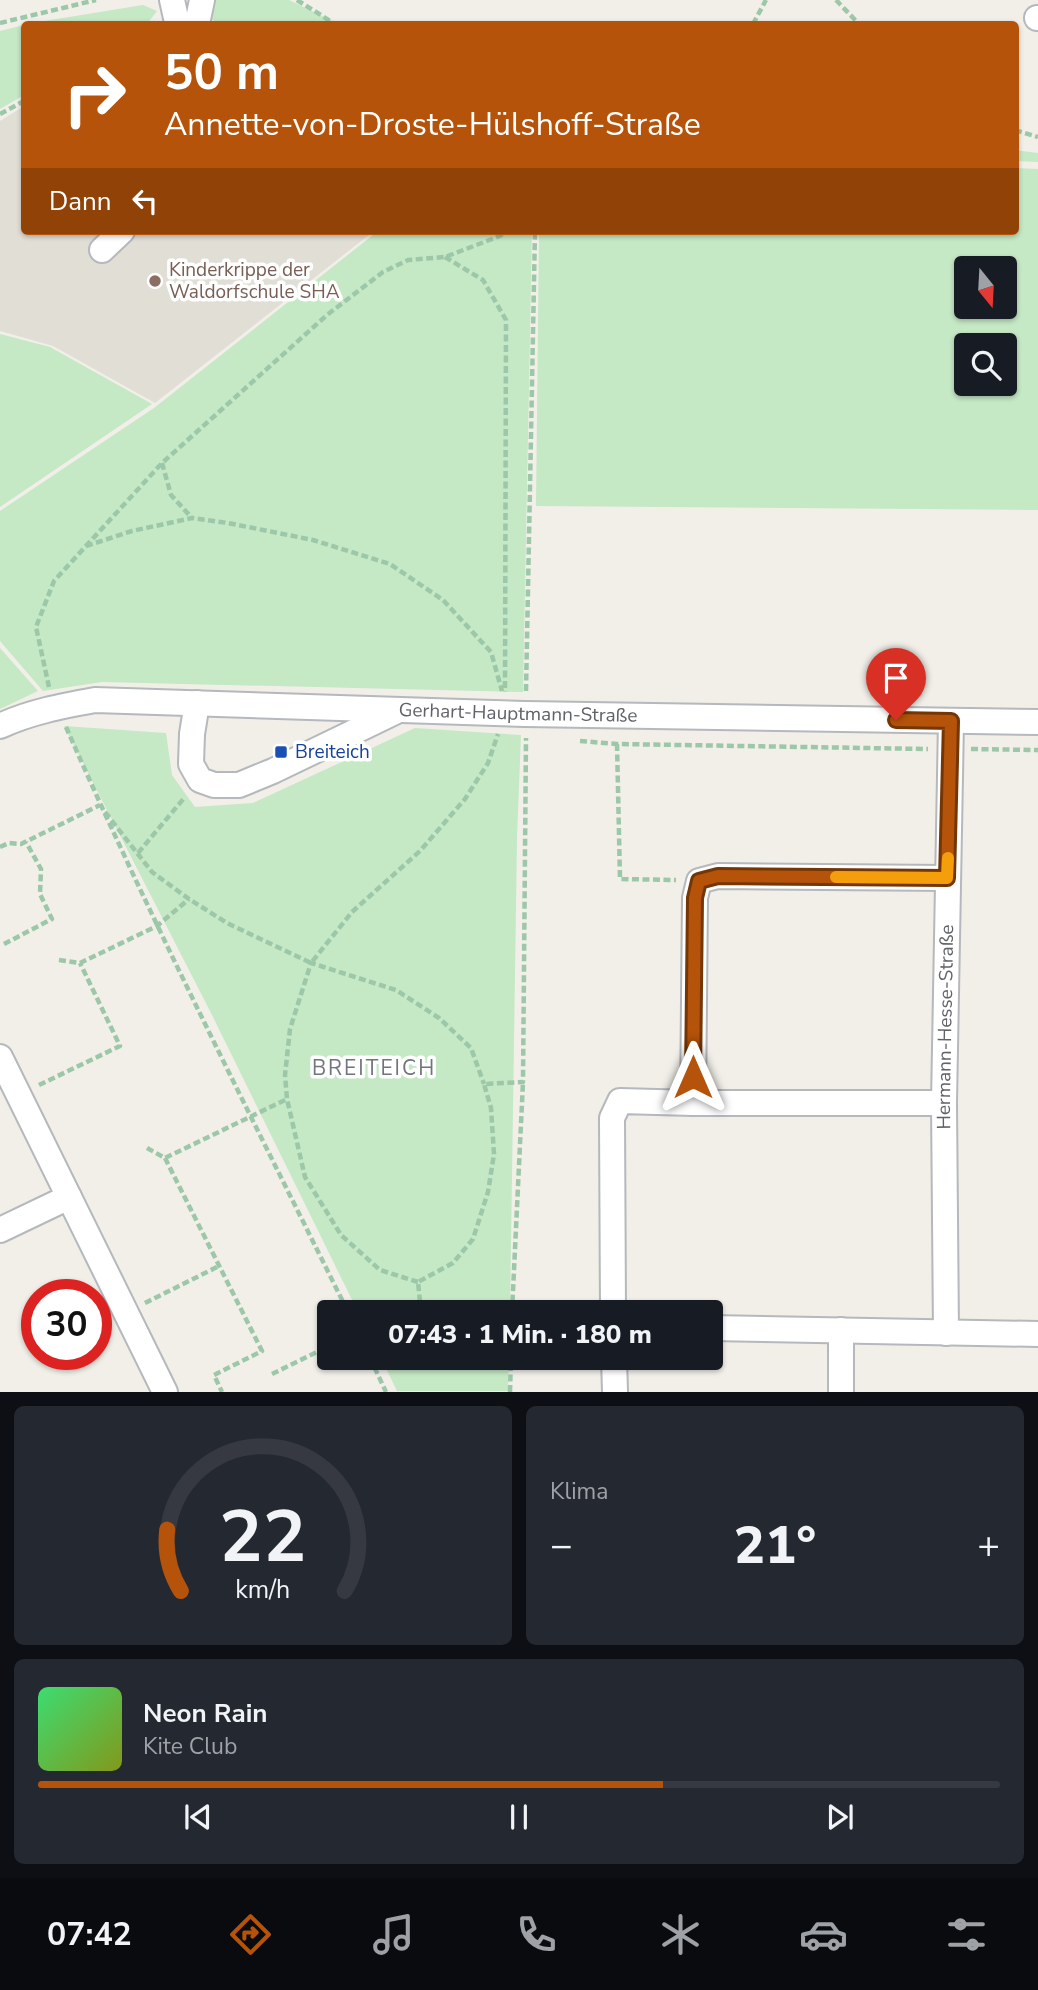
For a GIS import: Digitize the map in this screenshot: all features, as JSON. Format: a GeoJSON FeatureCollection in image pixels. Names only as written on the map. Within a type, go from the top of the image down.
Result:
{"type":"FeatureCollection","features":[{"type":"Feature","properties":{"kind":"street"},"geometry":{"type":"LineString","coordinates":[[102,250],[118,235]]}},
{"type":"Feature","properties":{"kind":"street","name":"Gerhart-Hauptmann-Straße"},"geometry":{"type":"LineString","coordinates":[[0,726],[57,706],[95,700],[505,713],[1038,722]]}},
{"type":"Feature","properties":{"kind":"street"},"geometry":{"type":"LineString","coordinates":[[197,703],[191,764],[200,780],[214,785],[239,785],[274,771],[399,710]]}},
{"type":"Feature","properties":{"kind":"street","name":"Hermann-Hesse-Straße"},"geometry":{"type":"LineString","coordinates":[[946,1333],[944,1103],[951,721]]}},
{"type":"Feature","properties":{"kind":"street"},"geometry":{"type":"LineString","coordinates":[[693,1103],[695,898],[699,881],[718,876],[947,878]]}},
{"type":"Feature","properties":{"kind":"street"},"geometry":{"type":"LineString","coordinates":[[0,1057],[165,1391]]}},
{"type":"Feature","properties":{"kind":"street"},"geometry":{"type":"LineString","coordinates":[[613,1300],[611,1118],[620,1101],[944,1103]]}},
{"type":"Feature","properties":{"kind":"street"},"geometry":{"type":"LineString","coordinates":[[0,1230],[69,1197]]}},
{"type":"Feature","properties":{"kind":"street"},"geometry":{"type":"LineString","coordinates":[[723,1328],[1038,1334]]}},
{"type":"Feature","properties":{"kind":"street"},"geometry":{"type":"LineString","coordinates":[[841,1330],[841,1391]]}},
{"type":"Feature","properties":{"kind":"street"},"geometry":{"type":"LineString","coordinates":[[614,1370],[615,1391]]}},
{"type":"Feature","properties":{"kind":"path"},"geometry":{"type":"LineString","coordinates":[[0,23],[96,0]]}},
{"type":"Feature","properties":{"kind":"path"},"geometry":{"type":"LineString","coordinates":[[297,0],[330,21]]}},
{"type":"Feature","properties":{"kind":"path"},"geometry":{"type":"LineString","coordinates":[[755,21],[766,0]]}},
{"type":"Feature","properties":{"kind":"path"},"geometry":{"type":"LineString","coordinates":[[836,0],[856,21]]}},
{"type":"Feature","properties":{"kind":"path"},"geometry":{"type":"LineString","coordinates":[[0,114],[21,103]]}},
{"type":"Feature","properties":{"kind":"path"},"geometry":{"type":"LineString","coordinates":[[1019,131],[1038,137]]}},
{"type":"Feature","properties":{"kind":"path"},"geometry":{"type":"LineString","coordinates":[[526,693],[535,235]]}},
{"type":"Feature","properties":{"kind":"path"},"geometry":{"type":"LineString","coordinates":[[85,547],[132,531],[192,518],[313,540],[390,564],[443,600],[491,652],[505,700],[506,320],[483,280],[445,257]]}},
{"type":"Feature","properties":{"kind":"path"},"geometry":{"type":"LineString","coordinates":[[162,463],[171,495],[192,518]]}},
{"type":"Feature","properties":{"kind":"path"},"geometry":{"type":"LineString","coordinates":[[0,847],[9,843],[26,842],[100,804],[152,872],[189,899],[227,923],[311,963],[396,990],[439,1018],[471,1048],[491,1108],[494,1154],[488,1192],[473,1239],[453,1263],[418,1282],[380,1270],[341,1235],[305,1177],[287,1099],[285,1075],[290,1029],[311,963],[352,912],[420,850],[465,799],[488,763],[505,713]]}},
{"type":"Feature","properties":{"kind":"path"},"geometry":{"type":"LineString","coordinates":[[617,715],[621,879],[699,881]]}},
{"type":"Feature","properties":{"kind":"path"},"geometry":{"type":"LineString","coordinates":[[513,1300],[523,1082],[526,731]]}},
{"type":"Feature","properties":{"kind":"path"},"geometry":{"type":"LineString","coordinates":[[578,741],[617,744],[1038,750]]}},
{"type":"Feature","properties":{"kind":"path"},"geometry":{"type":"LineString","coordinates":[[138,853],[200,780]]}},
{"type":"Feature","properties":{"kind":"path"},"geometry":{"type":"LineString","coordinates":[[4,943],[52,919],[40,894],[41,869],[26,842]]}},
{"type":"Feature","properties":{"kind":"path"},"geometry":{"type":"LineString","coordinates":[[59,960],[80,964],[157,926],[189,899]]}},
{"type":"Feature","properties":{"kind":"path"},"geometry":{"type":"LineString","coordinates":[[19,1095],[120,1045],[80,964]]}},
{"type":"Feature","properties":{"kind":"path"},"geometry":{"type":"LineString","coordinates":[[484,1084],[523,1082]]}},
{"type":"Feature","properties":{"kind":"path"},"geometry":{"type":"LineString","coordinates":[[165,1158],[287,1099]]}},
{"type":"Feature","properties":{"kind":"path"},"geometry":{"type":"LineString","coordinates":[[147,1148],[165,1158],[262,1351],[214,1375],[222,1391]]}},
{"type":"Feature","properties":{"kind":"path"},"geometry":{"type":"LineString","coordinates":[[126,1312],[219,1266]]}},
{"type":"Feature","properties":{"kind":"path"},"geometry":{"type":"LineString","coordinates":[[418,1282],[421,1300]]}},
{"type":"Feature","properties":{"kind":"path"},"geometry":{"type":"LineString","coordinates":[[272,1374],[317,1352]]}},
{"type":"Feature","properties":{"kind":"path"},"geometry":{"type":"LineString","coordinates":[[376,1370],[386,1391]]}},
{"type":"Feature","properties":{"kind":"path"},"geometry":{"type":"LineString","coordinates":[[510,1391],[511,1370]]}},
{"type":"Feature","properties":{"kind":"shaded area","name":"Kinderkrippe der Waldorfschule SHA"},"geometry":{"type":"Polygon","coordinates":[[[21,108],[21,235],[369,235],[155,403],[53,346],[0,331],[0,121],[21,108]]]}},
{"type":"Feature","properties":{"kind":"green space"},"geometry":{"type":"Polygon","coordinates":[[[195,0],[289,0],[333,21],[214,21],[195,0]]]}},
{"type":"Feature","properties":{"kind":"green space"},"geometry":{"type":"Polygon","coordinates":[[[143,5],[157,11],[149,21],[44,21],[143,5]]]}},
{"type":"Feature","properties":{"kind":"green space"},"geometry":{"type":"Polygon","coordinates":[[[21,26],[21,97],[0,109],[0,31],[21,26]]]}},
{"type":"Feature","properties":{"kind":"green space"},"geometry":{"type":"Polygon","coordinates":[[[1019,151],[1038,153],[1038,162],[1019,161],[1019,151]]]}},
{"type":"Feature","properties":{"kind":"green space"},"geometry":{"type":"Polygon","coordinates":[[[1019,168],[1038,169],[1038,510],[536,506],[539,235],[1019,235],[1019,168]]]}},
{"type":"Feature","properties":{"kind":"green space"},"geometry":{"type":"Polygon","coordinates":[[[373,235],[532,235],[523,692],[102,682],[43,691],[0,641],[0,511],[154,408],[373,235]]]}},
{"type":"Feature","properties":{"kind":"green space"},"geometry":{"type":"Polygon","coordinates":[[[0,334],[50,347],[152,404],[0,507],[0,334]]]}},
{"type":"Feature","properties":{"kind":"green space"},"geometry":{"type":"Polygon","coordinates":[[[0,648],[38,691],[0,709],[0,648]]]}},
{"type":"Feature","properties":{"kind":"green space"},"geometry":{"type":"Polygon","coordinates":[[[64,726],[166,733],[172,775],[195,807],[253,803],[415,728],[521,735],[510,1300],[352,1300],[211,1013],[64,726]]]}},
{"type":"Feature","properties":{"kind":"green space"},"geometry":{"type":"Polygon","coordinates":[[[387,1370],[509,1370],[508,1391],[397,1391],[387,1370]]]}},
{"type":"Feature","properties":{"kind":"slow traffic"},"geometry":{"type":"LineString","coordinates":[[836,877],[947,878],[948,858]]}},
{"type":"Feature","properties":{"kind":"place","name":"Kinderkrippe der Waldorfschule SHA"},"geometry":{"type":"Point","coordinates":[155,281]}},
{"type":"Feature","properties":{"kind":"place","name":"Breiteich"},"geometry":{"type":"Point","coordinates":[281,752]}},
{"type":"Feature","properties":{"kind":"district","name":"BREITEICH"},"geometry":{"type":"Point","coordinates":[374,1068]}},
{"type":"Feature","properties":{"kind":"route"},"geometry":{"type":"LineString","coordinates":[[693,1077],[695,898],[699,881],[718,876],[947,878],[951,721],[896,720]]}}]}
